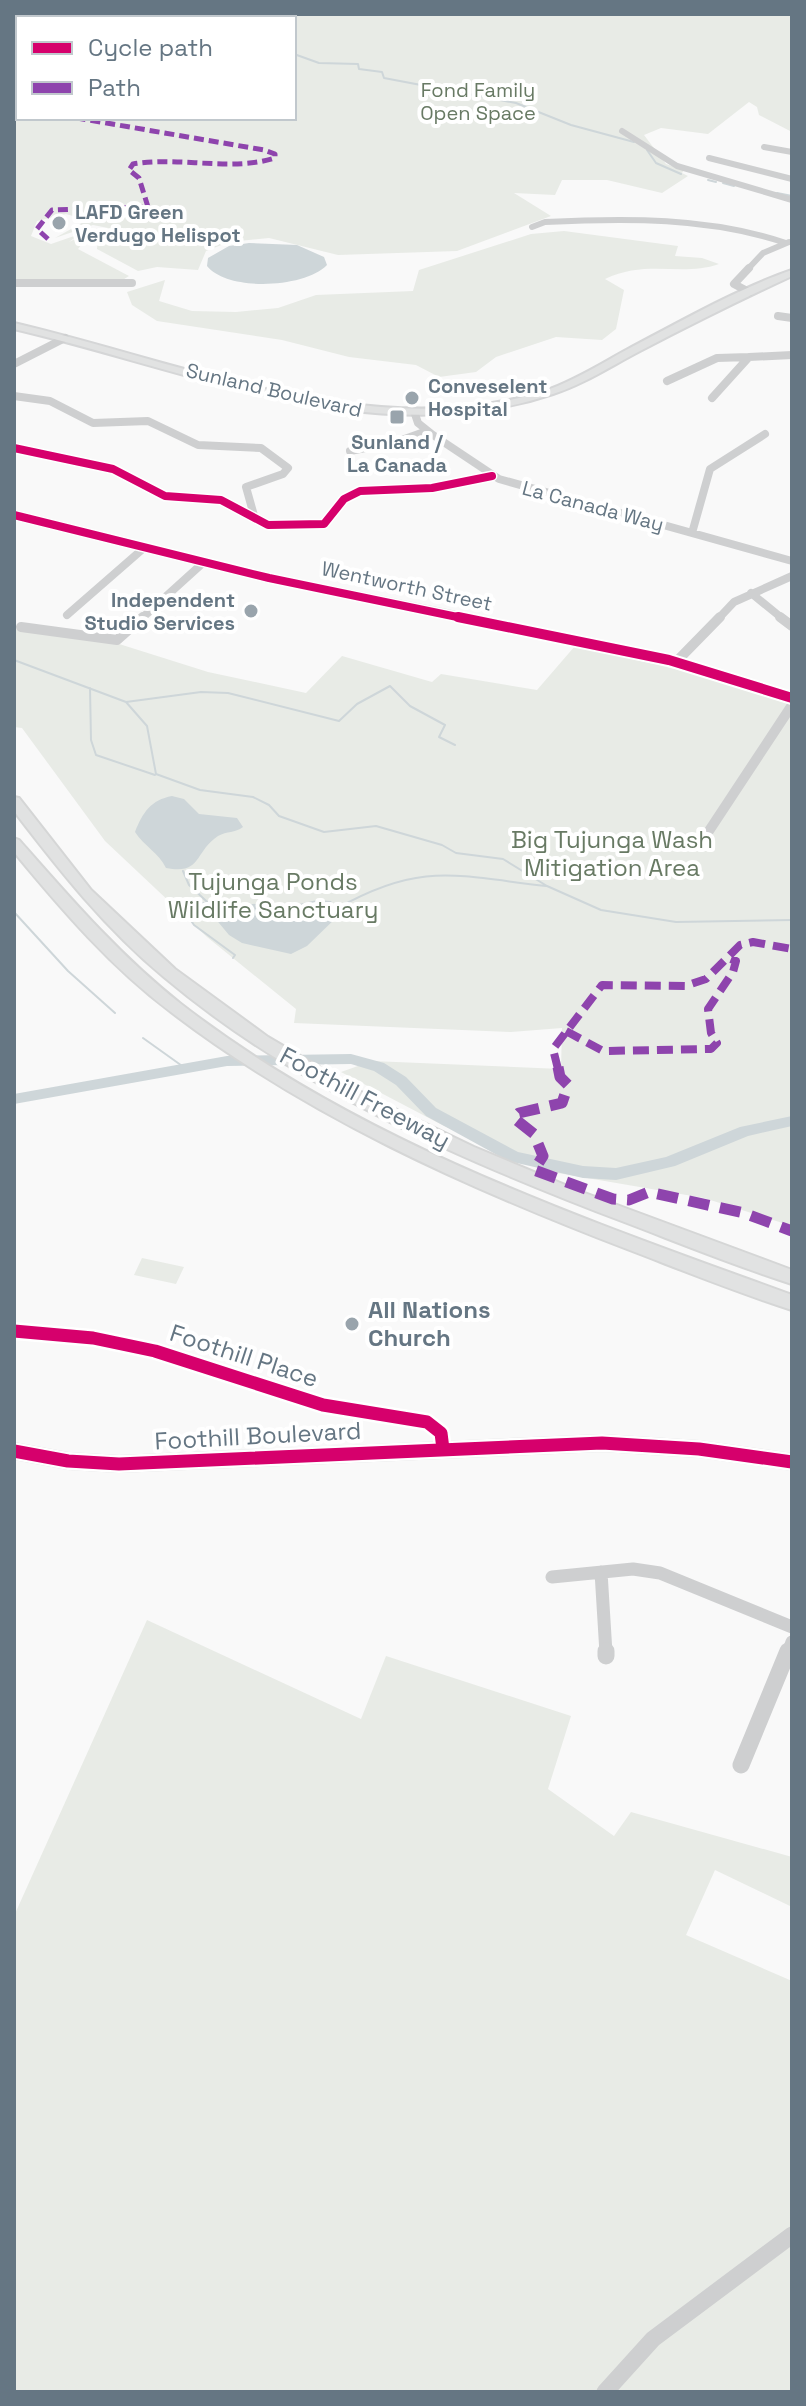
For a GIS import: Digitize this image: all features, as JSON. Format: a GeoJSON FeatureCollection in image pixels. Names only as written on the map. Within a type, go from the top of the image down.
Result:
{"type":"FeatureCollection","features":[{"type":"Feature","properties":{"kind":"highway","name":"Foothill Freeway"},"geometry":{"type":"LineString","coordinates":[[14,801],[51,853],[147,951],[226,1017],[300,1065],[410,1125],[504,1169],[792,1277]]}},
{"type":"Feature","properties":{"kind":"highway","name":"Foothill Freeway"},"geometry":{"type":"LineString","coordinates":[[14,843],[88,928],[189,1017],[254,1064],[363,1128],[479,1184],[792,1303]]}},
{"type":"Feature","properties":{"kind":"main road","name":"Sunland Boulevard"},"geometry":{"type":"LineString","coordinates":[[14,324],[325,405],[415,414],[484,408],[552,392],[792,273]]}},
{"type":"Feature","properties":{"kind":"main road","name":"Wentworth Street"},"geometry":{"type":"LineString","coordinates":[[14,515],[204,562],[676,662],[792,698]]}},
{"type":"Feature","properties":{"kind":"main road","name":"Foothill Boulevard"},"geometry":{"type":"LineString","coordinates":[[14,1451],[68,1461],[119,1464],[602,1443],[699,1449],[792,1462]]}},
{"type":"Feature","properties":{"kind":"street"},"geometry":{"type":"LineString","coordinates":[[622,131],[642,138],[663,160],[677,166],[792,200]]}},
{"type":"Feature","properties":{"kind":"street"},"geometry":{"type":"LineString","coordinates":[[764,147],[792,152]]}},
{"type":"Feature","properties":{"kind":"street"},"geometry":{"type":"LineString","coordinates":[[709,158],[792,179]]}},
{"type":"Feature","properties":{"kind":"street"},"geometry":{"type":"LineString","coordinates":[[532,227],[556,222],[630,218],[756,233],[789,242]]}},
{"type":"Feature","properties":{"kind":"street"},"geometry":{"type":"LineString","coordinates":[[749,292],[734,284],[763,253],[789,242]]}},
{"type":"Feature","properties":{"kind":"street"},"geometry":{"type":"LineString","coordinates":[[14,283],[132,283]]}},
{"type":"Feature","properties":{"kind":"street"},"geometry":{"type":"LineString","coordinates":[[778,316],[792,318]]}},
{"type":"Feature","properties":{"kind":"street"},"geometry":{"type":"LineString","coordinates":[[14,364],[65,338]]}},
{"type":"Feature","properties":{"kind":"street"},"geometry":{"type":"LineString","coordinates":[[667,381],[691,367],[736,355],[792,355]]}},
{"type":"Feature","properties":{"kind":"street"},"geometry":{"type":"LineString","coordinates":[[712,398],[749,357]]}},
{"type":"Feature","properties":{"kind":"street"},"geometry":{"type":"LineString","coordinates":[[14,396],[50,401],[90,422],[148,421],[198,445],[249,446],[269,451],[288,468],[283,474],[246,487],[255,519]]}},
{"type":"Feature","properties":{"kind":"street","name":"La Canada Way"},"geometry":{"type":"LineString","coordinates":[[415,414],[416,421],[427,431],[492,476],[792,561]]}},
{"type":"Feature","properties":{"kind":"street"},"geometry":{"type":"LineString","coordinates":[[350,451],[396,442],[427,431]]}},
{"type":"Feature","properties":{"kind":"street"},"geometry":{"type":"LineString","coordinates":[[692,533],[710,469],[765,434]]}},
{"type":"Feature","properties":{"kind":"street"},"geometry":{"type":"LineString","coordinates":[[14,448],[113,469],[165,496],[221,500],[268,525],[324,524],[344,499],[360,491],[432,488],[492,476]]}},
{"type":"Feature","properties":{"kind":"street"},"geometry":{"type":"LineString","coordinates":[[49,631],[145,547]]}},
{"type":"Feature","properties":{"kind":"street"},"geometry":{"type":"LineString","coordinates":[[21,627],[117,640],[204,562]]}},
{"type":"Feature","properties":{"kind":"street"},"geometry":{"type":"LineString","coordinates":[[676,662],[722,611],[751,593],[792,576]]}},
{"type":"Feature","properties":{"kind":"street"},"geometry":{"type":"LineString","coordinates":[[751,593],[792,626]]}},
{"type":"Feature","properties":{"kind":"street"},"geometry":{"type":"LineString","coordinates":[[701,843],[792,705]]}},
{"type":"Feature","properties":{"kind":"street","name":"Foothill Place"},"geometry":{"type":"LineString","coordinates":[[14,1331],[121,1342],[323,1405],[427,1422],[441,1433],[443,1449]]}},
{"type":"Feature","properties":{"kind":"street"},"geometry":{"type":"LineString","coordinates":[[552,1577],[633,1569],[674,1577],[792,1627]]}},
{"type":"Feature","properties":{"kind":"street"},"geometry":{"type":"LineString","coordinates":[[601,1572],[606,1656]]}},
{"type":"Feature","properties":{"kind":"street"},"geometry":{"type":"LineString","coordinates":[[741,1765],[792,1642]]}},
{"type":"Feature","properties":{"kind":"street"},"geometry":{"type":"LineString","coordinates":[[605,2392],[653,2339],[792,2235]]}},
{"type":"Feature","properties":{"kind":"green space","name":"Fond Family Open Space"},"geometry":{"type":"Polygon","coordinates":[[[14,14],[792,14],[792,132],[759,115],[757,107],[749,102],[708,134],[661,128],[644,135],[666,164],[684,170],[682,173],[688,176],[662,193],[607,180],[562,180],[555,195],[514,193],[551,216],[457,251],[338,255],[269,238],[229,242],[206,251],[198,270],[157,267],[138,271],[97,249],[98,235],[108,228],[93,225],[55,238],[87,220],[66,214],[37,221],[31,236],[51,244],[80,234],[69,242],[93,230],[78,249],[129,276],[121,281],[14,284],[14,14]]]}},
{"type":"Feature","properties":{"kind":"green space"},"geometry":{"type":"Polygon","coordinates":[[[564,231],[678,246],[675,256],[702,258],[719,264],[691,269],[635,270],[605,279],[624,290],[616,329],[602,340],[556,337],[496,357],[476,372],[439,377],[416,365],[349,357],[282,340],[157,321],[132,305],[127,292],[165,280],[159,301],[192,311],[236,312],[278,308],[316,295],[413,291],[419,270],[531,234],[564,231]]]}},
{"type":"Feature","properties":{"kind":"green space","name":"Big Tujunga Wash Mitigation Area"},"geometry":{"type":"Polygon","coordinates":[[[14,629],[116,643],[208,672],[306,693],[342,656],[432,682],[441,674],[537,690],[575,646],[684,671],[792,705],[792,1226],[704,1198],[552,1172],[444,1126],[341,1072],[372,1061],[561,1069],[562,1028],[511,1032],[294,1023],[296,1009],[207,937],[105,841],[22,728],[14,727],[14,629]]]}},
{"type":"Feature","properties":{"kind":"green space"},"geometry":{"type":"Polygon","coordinates":[[[142,1258],[184,1267],[176,1284],[134,1275],[142,1258]]]}},
{"type":"Feature","properties":{"kind":"green space"},"geometry":{"type":"Polygon","coordinates":[[[147,1620],[361,1719],[386,1656],[571,1716],[548,1789],[614,1836],[631,1812],[792,1857],[790,1906],[715,1870],[686,1935],[792,1981],[792,2392],[14,2392],[14,1916],[147,1620]]]}},
{"type":"Feature","properties":{"kind":"shaded area"},"geometry":{"type":"Polygon","coordinates":[[[249,243],[297,245],[324,257],[327,265],[302,279],[267,284],[232,280],[207,266],[208,258],[229,246],[249,243]]]}},
{"type":"Feature","properties":{"kind":"shaded area"},"geometry":{"type":"Polygon","coordinates":[[[172,796],[184,799],[199,814],[237,818],[243,827],[218,836],[192,865],[166,868],[135,832],[149,808],[158,800],[172,796]]]}},
{"type":"Feature","properties":{"kind":"shaded area"},"geometry":{"type":"Polygon","coordinates":[[[317,900],[331,901],[340,914],[307,946],[291,954],[242,943],[229,935],[214,917],[223,906],[267,903],[286,907],[317,900]]]}},
{"type":"Feature","properties":{"kind":"waterway"},"geometry":{"type":"LineString","coordinates":[[296,55],[319,63],[358,64],[359,69],[382,72],[384,78],[516,103],[571,125],[634,142]]}},
{"type":"Feature","properties":{"kind":"waterway"},"geometry":{"type":"LineString","coordinates":[[647,150],[656,163],[681,174]]}},
{"type":"Feature","properties":{"kind":"waterway"},"geometry":{"type":"LineString","coordinates":[[708,180],[716,182]]}},
{"type":"Feature","properties":{"kind":"waterway"},"geometry":{"type":"LineString","coordinates":[[723,183],[734,186]]}},
{"type":"Feature","properties":{"kind":"waterway"},"geometry":{"type":"LineString","coordinates":[[777,193],[792,196]]}},
{"type":"Feature","properties":{"kind":"waterway"},"geometry":{"type":"LineString","coordinates":[[14,660],[90,689]]}},
{"type":"Feature","properties":{"kind":"waterway"},"geometry":{"type":"LineString","coordinates":[[126,702],[201,692],[228,693],[339,721],[357,704],[390,686],[410,706],[445,725],[439,737],[455,745]]}},
{"type":"Feature","properties":{"kind":"waterway"},"geometry":{"type":"LineString","coordinates":[[90,689],[126,702]]}},
{"type":"Feature","properties":{"kind":"waterway"},"geometry":{"type":"LineString","coordinates":[[90,689],[91,740],[96,755],[155,775]]}},
{"type":"Feature","properties":{"kind":"waterway"},"geometry":{"type":"LineString","coordinates":[[126,702],[147,726],[156,774],[200,790],[253,797],[269,805],[279,816],[324,832],[376,826],[442,845],[456,853],[503,859],[547,886],[601,910],[676,922],[792,920]]}},
{"type":"Feature","properties":{"kind":"waterway"},"geometry":{"type":"LineString","coordinates":[[183,871],[189,885],[218,912]]}},
{"type":"Feature","properties":{"kind":"waterway"},"geometry":{"type":"LineString","coordinates":[[338,908],[393,883],[417,878],[463,876],[546,886]]}},
{"type":"Feature","properties":{"kind":"waterway"},"geometry":{"type":"LineString","coordinates":[[205,903],[179,903],[194,925],[235,955],[233,958]]}},
{"type":"Feature","properties":{"kind":"waterway"},"geometry":{"type":"LineString","coordinates":[[14,912],[68,971],[115,1013]]}},
{"type":"Feature","properties":{"kind":"waterway"},"geometry":{"type":"LineString","coordinates":[[143,1038],[185,1068]]}},
{"type":"Feature","properties":{"kind":"waterway"},"geometry":{"type":"LineString","coordinates":[[14,1099],[227,1061],[351,1059],[379,1067],[401,1081],[431,1112],[514,1157],[583,1172],[616,1174],[669,1162],[745,1131],[792,1121]]}},
{"type":"Feature","properties":{"kind":"marked path"},"geometry":{"type":"LineString","coordinates":[[48,239],[37,229],[52,210],[148,207],[139,178],[129,170],[133,164],[168,160],[251,162],[275,158],[275,154],[264,150],[89,120]]}},
{"type":"Feature","properties":{"kind":"marked path"},"geometry":{"type":"LineString","coordinates":[[792,949],[753,942],[740,945],[706,979],[685,986],[602,985],[553,1049],[560,1077],[568,1085],[562,1103],[519,1113],[514,1118],[534,1134],[543,1156],[534,1170],[539,1173],[573,1181],[613,1199],[629,1200],[649,1192],[744,1213],[792,1231]]}},
{"type":"Feature","properties":{"kind":"marked path"},"geometry":{"type":"LineString","coordinates":[[566,1031],[603,1051],[711,1049],[717,1043],[711,1033],[708,1009],[733,972],[736,961],[726,957]]}},
{"type":"Feature","properties":{"kind":"cycle path"},"geometry":{"type":"LineString","coordinates":[[14,448],[113,469],[165,496],[221,500],[268,525],[324,524],[344,499],[360,491],[432,488],[492,476]]}},
{"type":"Feature","properties":{"kind":"cycle path"},"geometry":{"type":"LineString","coordinates":[[14,515],[269,578],[669,660],[792,698]]}},
{"type":"Feature","properties":{"kind":"cycle path"},"geometry":{"type":"LineString","coordinates":[[14,1331],[93,1338],[155,1351],[323,1405],[427,1422],[441,1433],[443,1449]]}},
{"type":"Feature","properties":{"kind":"cycle path"},"geometry":{"type":"LineString","coordinates":[[14,1451],[68,1461],[119,1464],[602,1443],[699,1449],[792,1462]]}},
{"type":"Feature","properties":{"kind":"place","name":"LAFD Green Verdugo Helispot"},"geometry":{"type":"Point","coordinates":[59,223]}},
{"type":"Feature","properties":{"kind":"place","name":"Conveselent Hospital"},"geometry":{"type":"Point","coordinates":[412,398]}},
{"type":"Feature","properties":{"kind":"place","name":"Sunland / La Canada"},"geometry":{"type":"Point","coordinates":[397,417]}},
{"type":"Feature","properties":{"kind":"place","name":"Independent Studio Services"},"geometry":{"type":"Point","coordinates":[251,611]}},
{"type":"Feature","properties":{"kind":"place","name":"All Nations Church"},"geometry":{"type":"Point","coordinates":[352,1324]}},
{"type":"Feature","properties":{"kind":"park label","name":"Tujunga Ponds Wildlife Sanctuary"},"geometry":{"type":"Point","coordinates":[273,896]}}]}
